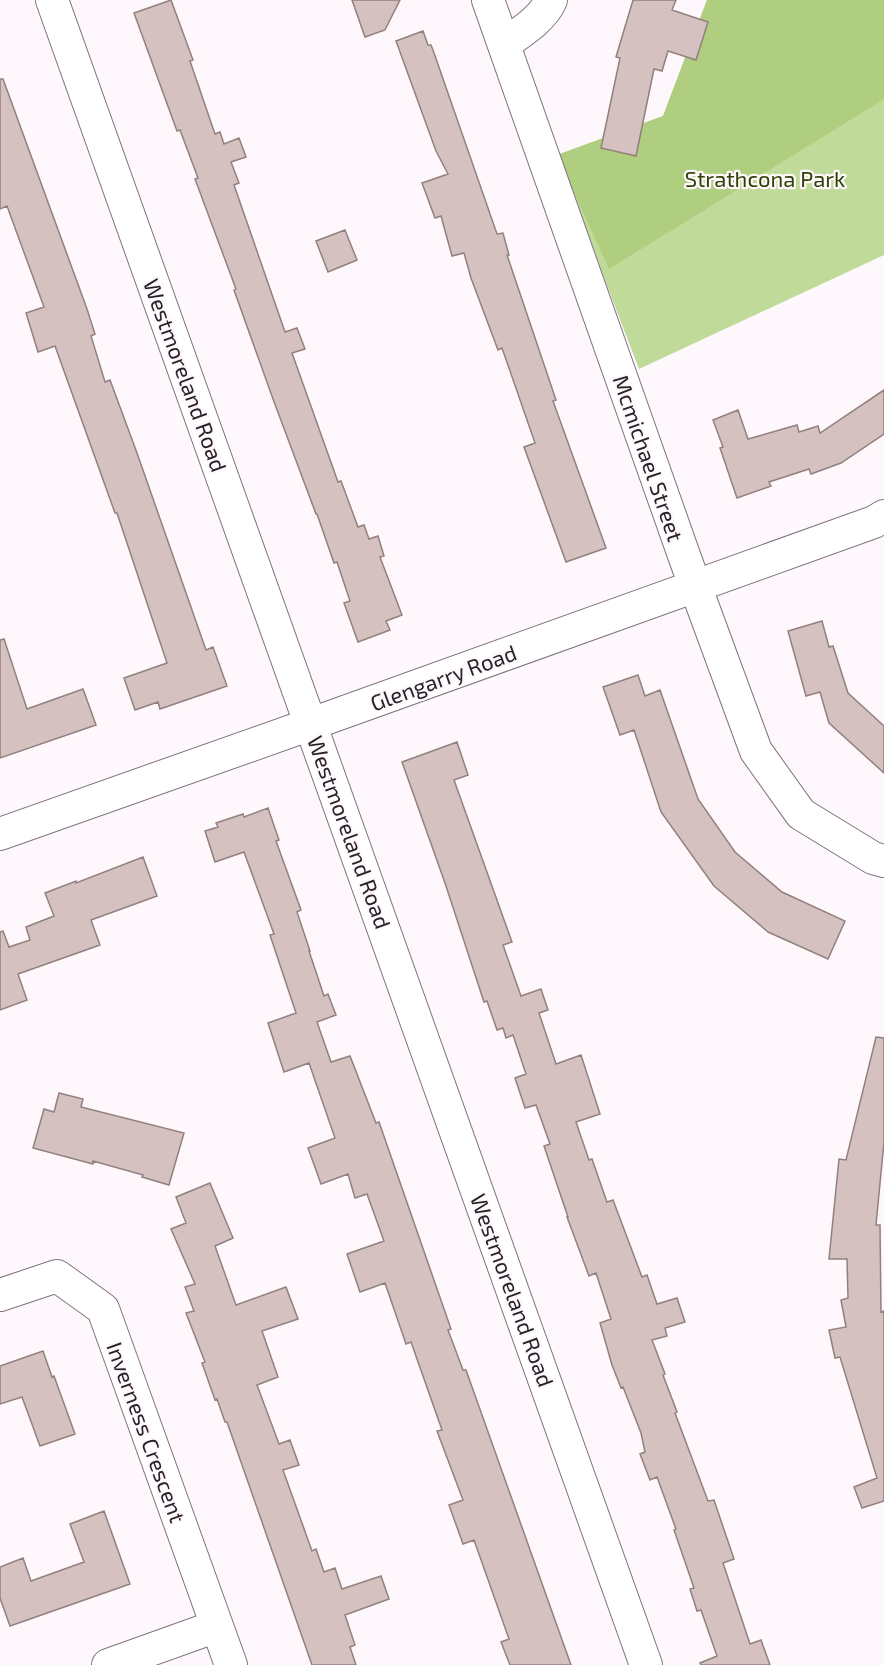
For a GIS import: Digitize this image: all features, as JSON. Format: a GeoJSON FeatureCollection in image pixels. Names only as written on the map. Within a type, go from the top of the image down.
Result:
{"type":"FeatureCollection","features":[{"type":"Feature","properties":{"kind":"street","name":"Westmoreland Road"},"geometry":{"type":"LineString","coordinates":[[52,0],[646,1665]]}},
{"type":"Feature","properties":{"kind":"street","name":"Mcmichael Street"},"geometry":{"type":"LineString","coordinates":[[488,0],[756,751],[801,814],[873,858],[884,861]]}},
{"type":"Feature","properties":{"kind":"street"},"geometry":{"type":"LineString","coordinates":[[504,44],[530,26],[549,5],[550,0]]}},
{"type":"Feature","properties":{"kind":"street","name":"Glengarry Road"},"geometry":{"type":"LineString","coordinates":[[0,834],[696,587],[874,522],[884,516]]}},
{"type":"Feature","properties":{"kind":"street","name":"Inverness Crescent"},"geometry":{"type":"LineString","coordinates":[[0,1295],[57,1276],[103,1309],[231,1665]]}},
{"type":"Feature","properties":{"kind":"street"},"geometry":{"type":"LineString","coordinates":[[108,1665],[217,1626]]}},
{"type":"Feature","properties":{"kind":"green space","name":"Strathcona Park"},"geometry":{"type":"Polygon","coordinates":[[[707,0],[884,0],[884,255],[639,369],[557,155],[663,116],[707,0]]]}},
{"type":"Feature","properties":{"kind":"green space"},"geometry":{"type":"Polygon","coordinates":[[[707,0],[884,0],[884,99],[609,269],[557,155],[663,116],[707,0]]]}},
{"type":"Feature","properties":{"kind":"building"},"geometry":{"type":"Polygon","coordinates":[[[171,0],[193,60],[190,61],[215,134],[220,132],[224,144],[239,138],[246,157],[231,162],[239,183],[234,185],[285,332],[297,328],[305,349],[292,353],[338,482],[341,481],[358,527],[364,525],[369,539],[378,536],[384,556],[380,557],[402,615],[386,621],[390,630],[358,642],[344,603],[350,601],[337,562],[334,563],[273,399],[234,290],[236,289],[195,179],[198,178],[180,130],[177,131],[134,13],[171,0]]]}},
{"type":"Feature","properties":{"kind":"building"},"geometry":{"type":"Polygon","coordinates":[[[352,0],[400,0],[385,30],[365,37],[352,0]]]}},
{"type":"Feature","properties":{"kind":"building"},"geometry":{"type":"Polygon","coordinates":[[[633,0],[676,0],[672,10],[708,22],[696,60],[668,51],[662,71],[654,69],[636,156],[601,148],[620,58],[616,57],[633,0]]]}},
{"type":"Feature","properties":{"kind":"building"},"geometry":{"type":"Polygon","coordinates":[[[423,31],[428,45],[431,45],[433,50],[497,234],[503,233],[509,255],[507,255],[556,400],[553,401],[606,548],[566,562],[524,447],[535,443],[502,348],[498,350],[464,253],[452,256],[441,216],[435,218],[422,183],[448,174],[436,151],[396,41],[423,31]]]}},
{"type":"Feature","properties":{"kind":"building"},"geometry":{"type":"Polygon","coordinates":[[[0,79],[3,79],[87,309],[95,334],[91,336],[105,382],[110,380],[206,650],[213,647],[227,686],[160,709],[158,702],[135,710],[124,678],[167,663],[117,513],[115,513],[55,346],[38,352],[26,313],[44,307],[7,206],[0,209],[0,79]]]}},
{"type":"Feature","properties":{"kind":"building"},"geometry":{"type":"Polygon","coordinates":[[[345,230],[357,260],[328,272],[316,241],[345,230]]]}},
{"type":"Feature","properties":{"kind":"building"},"geometry":{"type":"Polygon","coordinates":[[[884,390],[884,434],[841,463],[811,474],[809,469],[769,482],[771,486],[737,498],[713,420],[738,410],[748,439],[797,425],[799,432],[818,426],[820,433],[884,390]]]}},
{"type":"Feature","properties":{"kind":"building"},"geometry":{"type":"Polygon","coordinates":[[[822,621],[829,647],[833,646],[848,693],[884,726],[884,773],[829,723],[820,692],[806,696],[788,631],[822,621]]]}},
{"type":"Feature","properties":{"kind":"building"},"geometry":{"type":"Polygon","coordinates":[[[4,639],[27,709],[83,689],[96,725],[0,758],[0,640],[4,639]]]}},
{"type":"Feature","properties":{"kind":"building"},"geometry":{"type":"Polygon","coordinates":[[[638,675],[645,696],[660,690],[698,799],[735,852],[782,892],[845,921],[828,959],[768,932],[714,886],[661,812],[634,730],[620,735],[603,687],[638,675]]]}},
{"type":"Feature","properties":{"kind":"building"},"geometry":{"type":"Polygon","coordinates":[[[457,742],[468,775],[454,780],[512,942],[503,945],[521,996],[541,989],[548,1010],[539,1013],[556,1064],[581,1055],[600,1114],[576,1122],[589,1160],[592,1159],[607,1202],[613,1200],[642,1277],[647,1275],[657,1304],[677,1298],[685,1322],[665,1328],[667,1336],[652,1340],[677,1412],[675,1413],[708,1501],[714,1500],[734,1559],[723,1563],[750,1644],[761,1640],[770,1665],[701,1665],[700,1663],[717,1656],[701,1610],[697,1611],[690,1589],[694,1588],[657,1477],[650,1480],[640,1454],[645,1452],[641,1433],[612,1365],[600,1323],[611,1319],[596,1273],[589,1276],[567,1217],[544,1146],[550,1144],[536,1105],[525,1108],[515,1078],[526,1074],[513,1035],[506,1038],[503,1028],[497,1030],[487,1001],[484,1002],[402,762],[457,742]]]}},
{"type":"Feature","properties":{"kind":"building"},"geometry":{"type":"Polygon","coordinates":[[[268,808],[279,840],[276,841],[301,910],[297,912],[309,951],[324,996],[328,994],[336,1015],[317,1022],[331,1062],[350,1056],[376,1123],[379,1122],[451,1329],[448,1330],[463,1370],[466,1370],[571,1665],[510,1665],[501,1642],[509,1639],[474,1540],[463,1544],[449,1505],[463,1500],[437,1431],[442,1430],[411,1342],[406,1344],[385,1283],[360,1292],[347,1254],[384,1241],[367,1194],[355,1198],[348,1174],[321,1184],[308,1148],[335,1138],[309,1063],[284,1072],[268,1023],[296,1013],[270,935],[274,934],[244,852],[215,862],[205,831],[218,827],[216,823],[243,814],[244,817],[268,808]]]}},
{"type":"Feature","properties":{"kind":"building"},"geometry":{"type":"Polygon","coordinates":[[[143,857],[157,896],[91,920],[100,945],[18,974],[27,1000],[0,1010],[0,932],[3,931],[9,947],[30,940],[26,927],[54,916],[45,893],[143,857]]]}},
{"type":"Feature","properties":{"kind":"building"},"geometry":{"type":"Polygon","coordinates":[[[876,1037],[884,1038],[884,1142],[876,1225],[880,1225],[881,1312],[884,1311],[884,1501],[862,1508],[854,1487],[877,1478],[840,1357],[835,1358],[829,1330],[846,1327],[841,1300],[848,1298],[847,1259],[829,1259],[839,1159],[846,1160],[876,1037]]]}},
{"type":"Feature","properties":{"kind":"building"},"geometry":{"type":"Polygon","coordinates":[[[59,1093],[83,1099],[81,1107],[184,1133],[169,1185],[93,1161],[93,1164],[33,1148],[44,1109],[54,1112],[59,1093]]]}},
{"type":"Feature","properties":{"kind":"building"},"geometry":{"type":"Polygon","coordinates":[[[210,1183],[233,1238],[215,1246],[236,1305],[286,1287],[298,1319],[262,1331],[278,1377],[257,1385],[279,1444],[290,1440],[299,1465],[283,1470],[312,1551],[316,1549],[324,1572],[335,1568],[342,1589],[381,1576],[389,1599],[345,1615],[355,1645],[350,1647],[356,1665],[312,1665],[227,1422],[225,1422],[217,1399],[215,1400],[202,1363],[205,1362],[186,1313],[194,1311],[185,1287],[195,1284],[171,1229],[186,1223],[176,1197],[210,1183]]]}},
{"type":"Feature","properties":{"kind":"building"},"geometry":{"type":"Polygon","coordinates":[[[43,1351],[75,1434],[40,1446],[22,1397],[0,1404],[0,1366],[43,1351]]]}},
{"type":"Feature","properties":{"kind":"building"},"geometry":{"type":"Polygon","coordinates":[[[104,1511],[130,1584],[10,1626],[0,1598],[0,1567],[23,1558],[31,1581],[84,1562],[70,1524],[104,1511]]]}}]}
